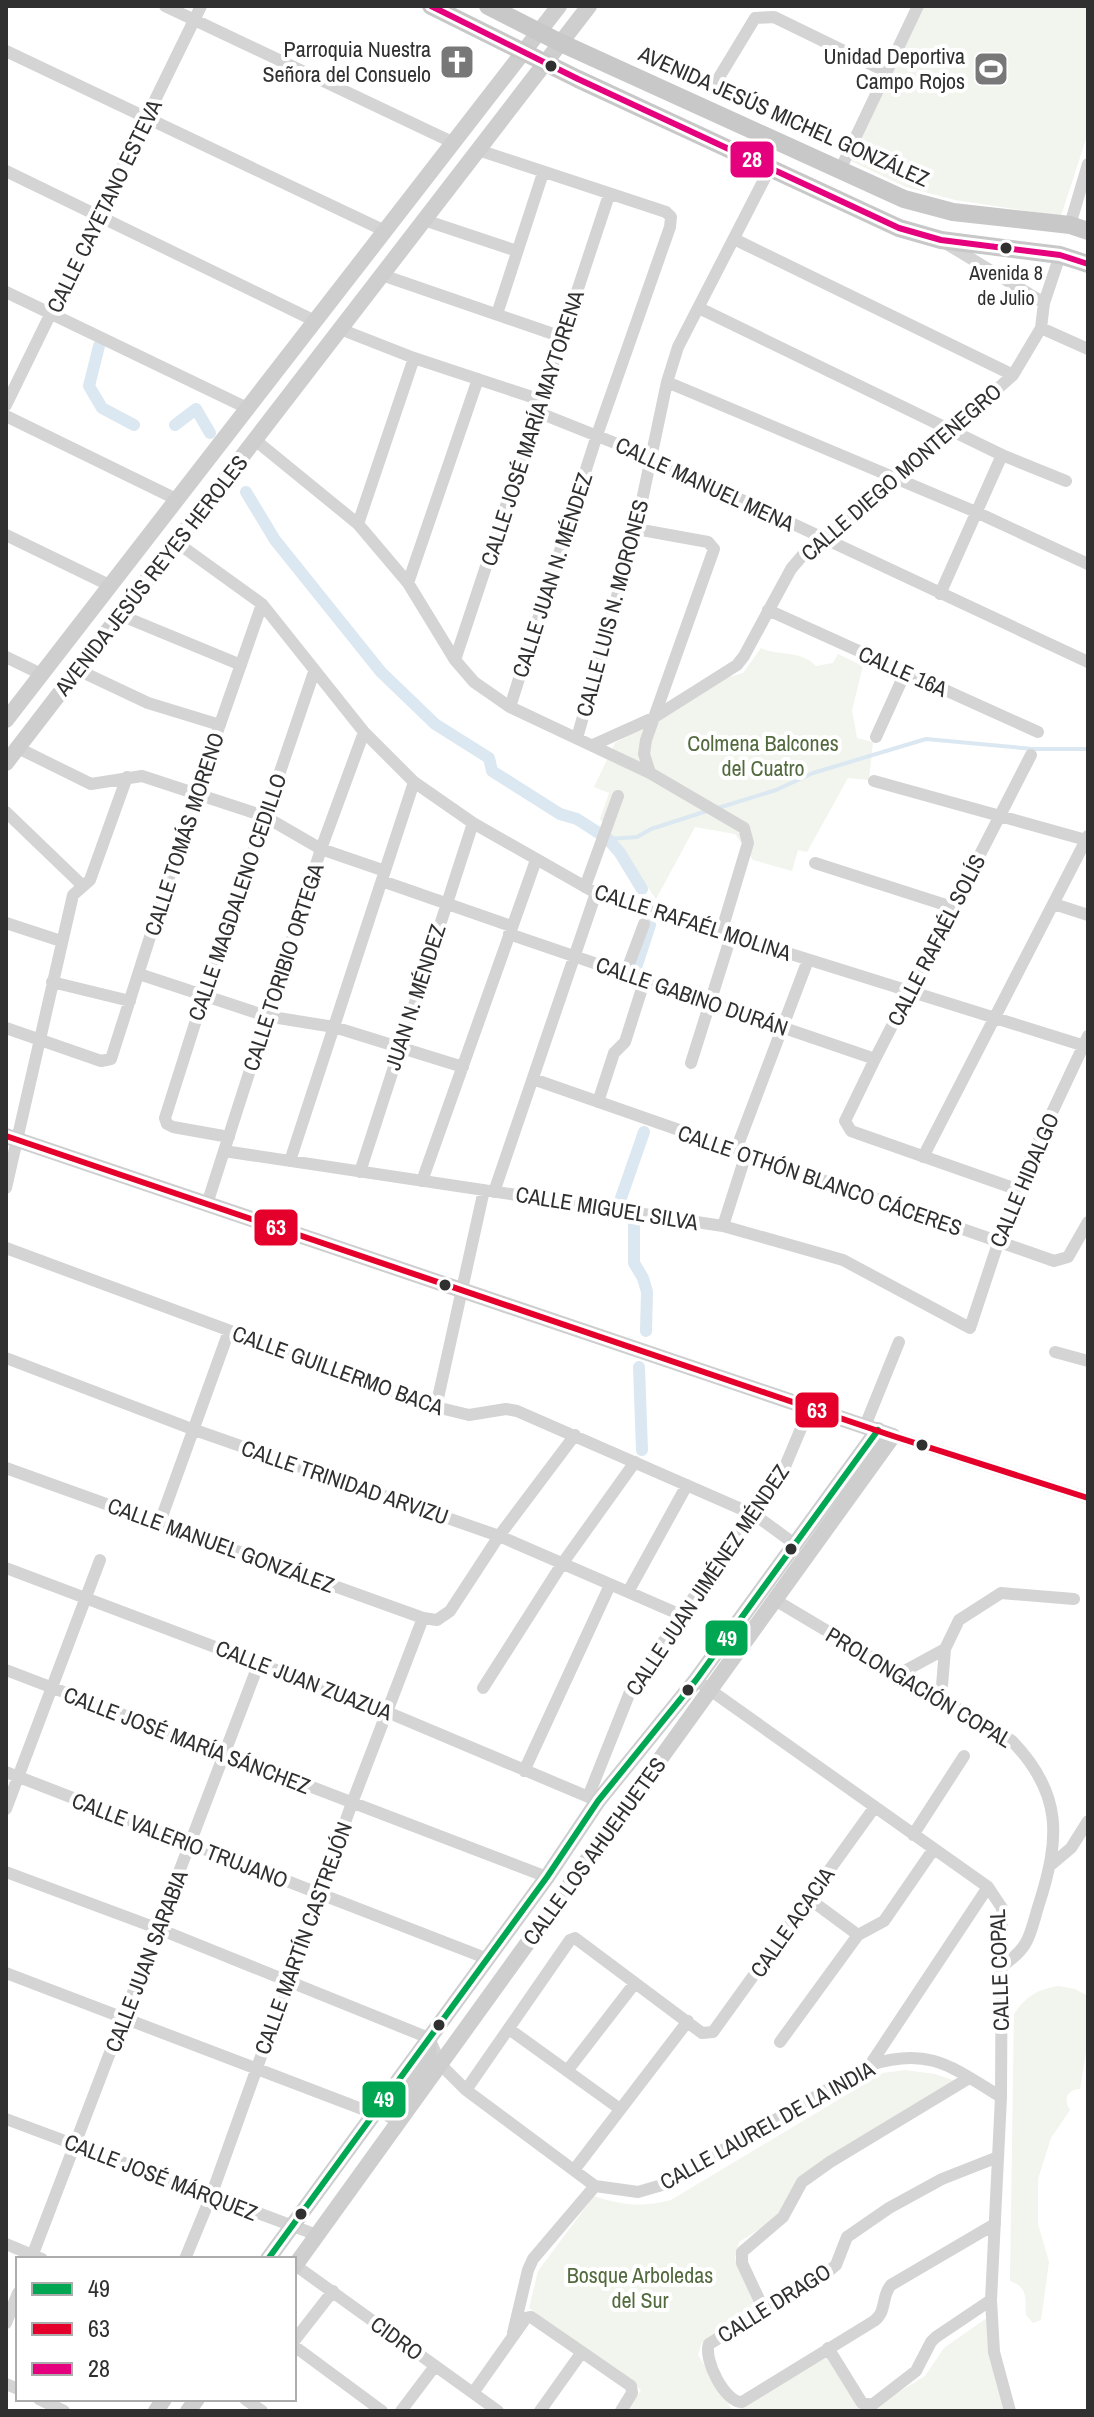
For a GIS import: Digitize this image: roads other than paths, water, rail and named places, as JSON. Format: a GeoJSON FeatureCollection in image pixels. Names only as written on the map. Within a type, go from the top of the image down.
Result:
{"type":"FeatureCollection","features":[{"type":"Feature","properties":{"kind":"main road"},"geometry":{"type":"LineString","coordinates":[[431,6],[899,228],[941,240],[1060,255],[1088,264]]}},
{"type":"Feature","properties":{"kind":"main road"},"geometry":{"type":"LineString","coordinates":[[488,6],[539,32]]}},
{"type":"Feature","properties":{"kind":"main road","name":"AVENIDA JESÚS MICHEL GONZÁLEZ"},"geometry":{"type":"LineString","coordinates":[[539,32],[904,199],[953,212],[1070,225],[1088,231]]}},
{"type":"Feature","properties":{"kind":"street"},"geometry":{"type":"LineString","coordinates":[[165,6],[454,143]]}},
{"type":"Feature","properties":{"kind":"street","name":"CALLE CAYETANO ESTEVA"},"geometry":{"type":"LineString","coordinates":[[6,405],[201,6]]}},
{"type":"Feature","properties":{"kind":"street","name":"AVENIDA JESÚS REYES HEROLES"},"geometry":{"type":"LineString","coordinates":[[6,720],[559,6]]}},
{"type":"Feature","properties":{"kind":"street","name":"AVENIDA JESÚS REYES HEROLES"},"geometry":{"type":"LineString","coordinates":[[6,763],[589,6]]}},
{"type":"Feature","properties":{"kind":"street"},"geometry":{"type":"LineString","coordinates":[[840,170],[918,6]]}},
{"type":"Feature","properties":{"kind":"street"},"geometry":{"type":"LineString","coordinates":[[715,84],[755,18],[764,15],[887,72]]}},
{"type":"Feature","properties":{"kind":"street"},"geometry":{"type":"LineString","coordinates":[[6,51],[385,231]]}},
{"type":"Feature","properties":{"kind":"street"},"geometry":{"type":"LineString","coordinates":[[478,150],[609,195]]}},
{"type":"Feature","properties":{"kind":"street"},"geometry":{"type":"LineString","coordinates":[[1070,225],[1088,164]]}},
{"type":"Feature","properties":{"kind":"street","name":"CALLE LUIS N. MORONES"},"geometry":{"type":"LineString","coordinates":[[577,738],[636,529],[667,382],[678,347],[770,168]]}},
{"type":"Feature","properties":{"kind":"street"},"geometry":{"type":"LineString","coordinates":[[6,171],[315,321]]}},
{"type":"Feature","properties":{"kind":"street"},"geometry":{"type":"LineString","coordinates":[[497,314],[543,173]]}},
{"type":"Feature","properties":{"kind":"street","name":"CALLE JUAN N. MÉNDEZ"},"geometry":{"type":"LineString","coordinates":[[510,707],[597,435],[670,227],[671,217],[666,212],[609,195]]}},
{"type":"Feature","properties":{"kind":"street","name":"CALLE JOSÉ MARÍA MAYTORENA"},"geometry":{"type":"LineString","coordinates":[[455,660],[609,195]]}},
{"type":"Feature","properties":{"kind":"street"},"geometry":{"type":"LineString","coordinates":[[424,220],[517,251]]}},
{"type":"Feature","properties":{"kind":"street"},"geometry":{"type":"LineString","coordinates":[[734,239],[1013,375]]}},
{"type":"Feature","properties":{"kind":"street"},"geometry":{"type":"LineString","coordinates":[[941,240],[1044,303]]}},
{"type":"Feature","properties":{"kind":"street","name":"CALLE DIEGO MONTENEGRO"},"geometry":{"type":"LineString","coordinates":[[593,745],[653,718],[737,665],[791,569],[802,556],[896,479],[1013,375],[1041,328],[1044,303],[1060,255]]}},
{"type":"Feature","properties":{"kind":"street"},"geometry":{"type":"LineString","coordinates":[[382,275],[562,337]]}},
{"type":"Feature","properties":{"kind":"street"},"geometry":{"type":"LineString","coordinates":[[6,292],[247,408]]}},
{"type":"Feature","properties":{"kind":"street"},"geometry":{"type":"LineString","coordinates":[[699,308],[1002,455],[1066,481]]}},
{"type":"Feature","properties":{"kind":"street"},"geometry":{"type":"LineString","coordinates":[[1041,328],[1088,349]]}},
{"type":"Feature","properties":{"kind":"street","name":"CALLE MANUEL MENA"},"geometry":{"type":"LineString","coordinates":[[340,329],[478,379],[539,406],[1088,662]]}},
{"type":"Feature","properties":{"kind":"street"},"geometry":{"type":"LineString","coordinates":[[358,524],[414,358]]}},
{"type":"Feature","properties":{"kind":"street"},"geometry":{"type":"LineString","coordinates":[[408,583],[478,379]]}},
{"type":"Feature","properties":{"kind":"street"},"geometry":{"type":"LineString","coordinates":[[667,382],[976,512],[1088,564]]}},
{"type":"Feature","properties":{"kind":"street"},"geometry":{"type":"LineString","coordinates":[[6,416],[176,499]]}},
{"type":"Feature","properties":{"kind":"street"},"geometry":{"type":"LineString","coordinates":[[255,440],[358,524],[408,583],[455,660],[474,682],[510,707],[650,773],[744,828],[748,843],[710,1003],[691,1063]]}},
{"type":"Feature","properties":{"kind":"street"},"geometry":{"type":"LineString","coordinates":[[940,594],[1002,455]]}},
{"type":"Feature","properties":{"kind":"street"},"geometry":{"type":"LineString","coordinates":[[636,529],[708,542],[714,549],[653,718],[645,748],[650,773]]}},
{"type":"Feature","properties":{"kind":"street"},"geometry":{"type":"LineString","coordinates":[[6,535],[109,585]]}},
{"type":"Feature","properties":{"kind":"street","name":"CALLE RAFAÉL MOLINA"},"geometry":{"type":"LineString","coordinates":[[176,542],[262,604],[364,732],[414,782],[473,823],[590,890],[995,1018],[1087,1042]]}},
{"type":"Feature","properties":{"kind":"street","name":"CALLE TOMÁS MORENO"},"geometry":{"type":"LineString","coordinates":[[39,1039],[106,1062],[113,1056],[196,793],[262,604]]}},
{"type":"Feature","properties":{"kind":"street","name":"CALLE 16A"},"geometry":{"type":"LineString","coordinates":[[768,610],[1038,732]]}},
{"type":"Feature","properties":{"kind":"street"},"geometry":{"type":"LineString","coordinates":[[120,615],[241,665]]}},
{"type":"Feature","properties":{"kind":"street"},"geometry":{"type":"LineString","coordinates":[[6,657],[41,674]]}},
{"type":"Feature","properties":{"kind":"street"},"geometry":{"type":"LineString","coordinates":[[78,670],[148,703],[220,725]]}},
{"type":"Feature","properties":{"kind":"street","name":"CALLE MAGDALENO CEDILLO"},"geometry":{"type":"LineString","coordinates":[[229,1137],[173,1127],[167,1124],[165,1118],[314,672]]}},
{"type":"Feature","properties":{"kind":"street"},"geometry":{"type":"LineString","coordinates":[[876,737],[905,673]]}},
{"type":"Feature","properties":{"kind":"street","name":"CALLE TORIBIO ORTEGA"},"geometry":{"type":"LineString","coordinates":[[207,1204],[321,849],[364,732]]}},
{"type":"Feature","properties":{"kind":"street","name":"CALLE GABINO DURÁN"},"geometry":{"type":"LineString","coordinates":[[18,748],[91,784],[142,776],[264,816],[321,849],[510,930],[875,1059]]}},
{"type":"Feature","properties":{"kind":"street","name":"CALLE RAFAÉL SOLÍS"},"geometry":{"type":"LineString","coordinates":[[923,1157],[851,1131],[845,1126],[846,1116],[1031,755]]}},
{"type":"Feature","properties":{"kind":"street"},"geometry":{"type":"LineString","coordinates":[[6,1188],[12,1138],[73,895],[94,872],[127,777]]}},
{"type":"Feature","properties":{"kind":"street"},"geometry":{"type":"LineString","coordinates":[[874,781],[1087,838],[923,1157],[1016,1189]]}},
{"type":"Feature","properties":{"kind":"street"},"geometry":{"type":"LineString","coordinates":[[290,1161],[414,782]]}},
{"type":"Feature","properties":{"kind":"street"},"geometry":{"type":"LineString","coordinates":[[436,1407],[462,1290],[489,1191],[533,1079],[574,955],[598,850],[618,796]]}},
{"type":"Feature","properties":{"kind":"street"},"geometry":{"type":"LineString","coordinates":[[6,812],[83,886]]}},
{"type":"Feature","properties":{"kind":"street","name":"JUAN N. MÉNDEZ"},"geometry":{"type":"LineString","coordinates":[[360,1172],[473,823]]}},
{"type":"Feature","properties":{"kind":"street"},"geometry":{"type":"LineString","coordinates":[[422,1181],[536,860]]}},
{"type":"Feature","properties":{"kind":"street"},"geometry":{"type":"LineString","coordinates":[[815,863],[952,907]]}},
{"type":"Feature","properties":{"kind":"street"},"geometry":{"type":"LineString","coordinates":[[1054,904],[1088,915]]}},
{"type":"Feature","properties":{"kind":"street"},"geometry":{"type":"LineString","coordinates":[[6,923],[61,941]]}},
{"type":"Feature","properties":{"kind":"street"},"geometry":{"type":"LineString","coordinates":[[626,972],[644,924]]}},
{"type":"Feature","properties":{"kind":"street"},"geometry":{"type":"LineString","coordinates":[[723,1226],[741,1152],[782,1027],[808,960]]}},
{"type":"Feature","properties":{"kind":"street"},"geometry":{"type":"LineString","coordinates":[[139,974],[266,1016],[334,1027],[463,1067]]}},
{"type":"Feature","properties":{"kind":"street"},"geometry":{"type":"LineString","coordinates":[[598,1102],[614,1053],[625,1042],[645,979]]}},
{"type":"Feature","properties":{"kind":"street"},"geometry":{"type":"LineString","coordinates":[[52,982],[130,1001]]}},
{"type":"Feature","properties":{"kind":"street"},"geometry":{"type":"LineString","coordinates":[[6,1028],[39,1039]]}},
{"type":"Feature","properties":{"kind":"street","name":"CALLE HIDALGO"},"geometry":{"type":"LineString","coordinates":[[970,1328],[1016,1189],[1087,1042]]}},
{"type":"Feature","properties":{"kind":"street","name":"CALLE OTHÓN BLANCO CÁCERES"},"geometry":{"type":"LineString","coordinates":[[533,1079],[1058,1262],[1068,1257],[1088,1222]]}},
{"type":"Feature","properties":{"kind":"street"},"geometry":{"type":"LineString","coordinates":[[12,1138],[1088,1498]]}},
{"type":"Feature","properties":{"kind":"street","name":"CALLE MIGUEL SILVA"},"geometry":{"type":"LineString","coordinates":[[224,1151],[723,1226],[843,1260],[970,1328]]}},
{"type":"Feature","properties":{"kind":"street","name":"CALLE GUILLERMO BACA"},"geometry":{"type":"LineString","coordinates":[[6,1248],[436,1407],[469,1415],[512,1409],[755,1515],[796,1545]]}},
{"type":"Feature","properties":{"kind":"street"},"geometry":{"type":"LineString","coordinates":[[160,1522],[229,1331]]}},
{"type":"Feature","properties":{"kind":"street"},"geometry":{"type":"LineString","coordinates":[[879,1430],[899,1342]]}},
{"type":"Feature","properties":{"kind":"street"},"geometry":{"type":"LineString","coordinates":[[1055,1352],[1088,1361]]}},
{"type":"Feature","properties":{"kind":"street","name":"CALLE TRINIDAD ARVIZU"},"geometry":{"type":"LineString","coordinates":[[6,1358],[192,1429],[499,1536],[681,1615]]}},
{"type":"Feature","properties":{"kind":"street","name":"CALLE JUAN JIMÉNEZ MÉNDEZ"},"geometry":{"type":"LineString","coordinates":[[593,1799],[626,1699],[681,1615],[781,1476],[810,1407]]}},
{"type":"Feature","properties":{"kind":"street","name":"CALLE LOS AHUEHUETES"},"geometry":{"type":"LineString","coordinates":[[296,2265],[355,2179],[441,2065],[796,1545],[879,1430]]}},
{"type":"Feature","properties":{"kind":"street","name":"CALLE LOS AHUEHUETES"},"geometry":{"type":"LineString","coordinates":[[270,2257],[547,1877],[593,1799],[703,1685],[775,1600],[879,1430]]}},
{"type":"Feature","properties":{"kind":"street"},"geometry":{"type":"LineString","coordinates":[[499,1536],[575,1435]]}},
{"type":"Feature","properties":{"kind":"street"},"geometry":{"type":"LineString","coordinates":[[483,1688],[562,1564],[635,1462]]}},
{"type":"Feature","properties":{"kind":"street","name":"CALLE MANUEL GONZÁLEZ"},"geometry":{"type":"LineString","coordinates":[[6,1468],[423,1618],[437,1620],[450,1611],[499,1536]]}},
{"type":"Feature","properties":{"kind":"street"},"geometry":{"type":"LineString","coordinates":[[628,1592],[687,1485]]}},
{"type":"Feature","properties":{"kind":"street"},"geometry":{"type":"LineString","coordinates":[[6,1809],[12,1775],[52,1688],[100,1560]]}},
{"type":"Feature","properties":{"kind":"street","name":"CALLE JUAN ZUAZUA"},"geometry":{"type":"LineString","coordinates":[[6,1568],[387,1712],[593,1799]]}},
{"type":"Feature","properties":{"kind":"street"},"geometry":{"type":"LineString","coordinates":[[524,1771],[610,1585]]}},
{"type":"Feature","properties":{"kind":"street"},"geometry":{"type":"LineString","coordinates":[[941,1698],[945,1649],[959,1620],[995,1595],[1008,1593],[1074,1599]]}},
{"type":"Feature","properties":{"kind":"street","name":"PROLONGACIÓN COPAL"},"geometry":{"type":"LineString","coordinates":[[775,1600],[1012,1741],[1040,1776],[1054,1826],[1052,1864],[1025,1948],[1002,1966]]}},
{"type":"Feature","properties":{"kind":"street","name":"CALLE MARTÍN CASTREJÓN"},"geometry":{"type":"LineString","coordinates":[[186,2257],[423,1618]]}},
{"type":"Feature","properties":{"kind":"street"},"geometry":{"type":"LineString","coordinates":[[899,1674],[945,1649]]}},
{"type":"Feature","properties":{"kind":"street","name":"CALLE JUAN SARABIA"},"geometry":{"type":"LineString","coordinates":[[35,2257],[259,1663]]}},
{"type":"Feature","properties":{"kind":"street","name":"CALLE JOSÉ MARÍA SÁNCHEZ"},"geometry":{"type":"LineString","coordinates":[[6,1670],[547,1877]]}},
{"type":"Feature","properties":{"kind":"street","name":"CALLE COPAL"},"geometry":{"type":"LineString","coordinates":[[703,1685],[988,1887],[1002,1908],[1001,2097],[991,2300],[994,2352],[1010,2411]]}},
{"type":"Feature","properties":{"kind":"street"},"geometry":{"type":"LineString","coordinates":[[913,1835],[964,1756]]}},
{"type":"Feature","properties":{"kind":"street","name":"CALLE VALERIO TRUJANO"},"geometry":{"type":"LineString","coordinates":[[12,1775],[488,1959]]}},
{"type":"Feature","properties":{"kind":"street","name":"CALLE ACACIA"},"geometry":{"type":"LineString","coordinates":[[688,2021],[702,2033],[710,2034],[874,1808]]}},
{"type":"Feature","properties":{"kind":"street"},"geometry":{"type":"LineString","coordinates":[[1052,1864],[1071,1848],[1088,1821]]}},
{"type":"Feature","properties":{"kind":"street"},"geometry":{"type":"LineString","coordinates":[[780,2042],[858,1935],[884,1921],[933,1850]]}},
{"type":"Feature","properties":{"kind":"street"},"geometry":{"type":"LineString","coordinates":[[6,1872],[159,1929],[429,2038],[428,2061],[361,2158],[355,2179]]}},
{"type":"Feature","properties":{"kind":"street"},"geometry":{"type":"LineString","coordinates":[[870,2065],[988,1887]]}},
{"type":"Feature","properties":{"kind":"street"},"geometry":{"type":"LineString","coordinates":[[808,1898],[858,1935]]}},
{"type":"Feature","properties":{"kind":"street"},"geometry":{"type":"LineString","coordinates":[[466,2090],[573,1938],[581,1941],[688,2021],[574,2170]]}},
{"type":"Feature","properties":{"kind":"street"},"geometry":{"type":"LineString","coordinates":[[6,1973],[375,2114]]}},
{"type":"Feature","properties":{"kind":"street"},"geometry":{"type":"LineString","coordinates":[[567,2071],[635,1983]]}},
{"type":"Feature","properties":{"kind":"street"},"geometry":{"type":"LineString","coordinates":[[509,2029],[620,2109]]}},
{"type":"Feature","properties":{"kind":"street","name":"CALLE LAUREL DE LA INDIA"},"geometry":{"type":"LineString","coordinates":[[429,2038],[441,2065],[466,2090],[595,2186],[638,2192],[662,2185],[870,2065],[901,2057],[929,2058],[1001,2097]]}},
{"type":"Feature","properties":{"kind":"street"},"geometry":{"type":"LineString","coordinates":[[764,2310],[742,2263],[742,2252],[783,2217],[799,2185],[830,2162],[969,2078]]}},
{"type":"Feature","properties":{"kind":"street","name":"CALLE JOSÉ MÁRQUEZ"},"geometry":{"type":"LineString","coordinates":[[6,2119],[317,2235]]}},
{"type":"Feature","properties":{"kind":"street","name":"CALLE DRAGO"},"geometry":{"type":"LineString","coordinates":[[828,2348],[736,2403],[729,2398],[707,2359],[707,2350],[715,2340],[836,2265],[847,2237],[889,2208],[942,2179],[998,2157]]}},
{"type":"Feature","properties":{"kind":"street"},"geometry":{"type":"LineString","coordinates":[[511,2342],[533,2259],[595,2186]]}},
{"type":"Feature","properties":{"kind":"street"},"geometry":{"type":"LineString","coordinates":[[991,2300],[936,2337],[916,2371],[876,2404],[862,2403],[828,2348],[880,2317],[891,2285],[995,2224]]}},
{"type":"Feature","properties":{"kind":"street"},"geometry":{"type":"LineString","coordinates":[[6,2244],[33,2257]]}},
{"type":"Feature","properties":{"kind":"street","name":"CIDRO"},"geometry":{"type":"LineString","coordinates":[[296,2267],[473,2393],[490,2409]]}},
{"type":"Feature","properties":{"kind":"street"},"geometry":{"type":"LineString","coordinates":[[296,2341],[333,2291]]}},
{"type":"Feature","properties":{"kind":"street"},"geometry":{"type":"LineString","coordinates":[[6,2323],[16,2298]]}},
{"type":"Feature","properties":{"kind":"street"},"geometry":{"type":"LineString","coordinates":[[473,2393],[529,2317],[631,2386],[633,2391],[621,2411]]}},
{"type":"Feature","properties":{"kind":"street"},"geometry":{"type":"LineString","coordinates":[[296,2346],[382,2411]]}},
{"type":"Feature","properties":{"kind":"street"},"geometry":{"type":"LineString","coordinates":[[540,2411],[582,2352]]}},
{"type":"Feature","properties":{"kind":"street"},"geometry":{"type":"LineString","coordinates":[[401,2411],[435,2366]]}},
{"type":"Feature","properties":{"kind":"street"},"geometry":{"type":"LineString","coordinates":[[43,2401],[64,2411]]}},
{"type":"Feature","properties":{"kind":"waterway"},"geometry":{"type":"LineString","coordinates":[[99,346],[89,386],[102,408],[134,425]]}},
{"type":"Feature","properties":{"kind":"waterway"},"geometry":{"type":"LineString","coordinates":[[175,425],[196,409],[210,433]]}},
{"type":"Feature","properties":{"kind":"waterway"},"geometry":{"type":"LineString","coordinates":[[246,492],[275,540],[381,672],[435,724],[489,758],[492,771],[560,814],[577,819],[608,839],[642,889]]}},
{"type":"Feature","properties":{"kind":"waterway"},"geometry":{"type":"LineString","coordinates":[[718,808],[776,790],[813,773],[926,739],[1033,749],[1088,749]]}},
{"type":"Feature","properties":{"kind":"waterway"},"geometry":{"type":"LineString","coordinates":[[608,839],[637,837],[651,829],[710,810]]}},
{"type":"Feature","properties":{"kind":"waterway"},"geometry":{"type":"LineString","coordinates":[[636,968],[650,925]]}},
{"type":"Feature","properties":{"kind":"waterway"},"geometry":{"type":"LineString","coordinates":[[621,1198],[644,1132]]}},
{"type":"Feature","properties":{"kind":"waterway"},"geometry":{"type":"LineString","coordinates":[[634,1221],[634,1263],[647,1292],[646,1331]]}},
{"type":"Feature","properties":{"kind":"waterway"},"geometry":{"type":"LineString","coordinates":[[639,1367],[642,1450]]}},
{"type":"Feature","properties":{"kind":"place","name":"Parroquia Nuestra Señora del Consuelo"},"geometry":{"type":"Point","coordinates":[457,62]}},
{"type":"Feature","properties":{"kind":"place","name":"Unidad Deportiva Campo Rojos"},"geometry":{"type":"Point","coordinates":[991,69]}},
{"type":"Feature","properties":{"kind":"place","name":"Avenida 8 de Julio"},"geometry":{"type":"Point","coordinates":[1006,248]}},
{"type":"Feature","properties":{"kind":"park label","name":"Colmena Balcones del Cuatro"},"geometry":{"type":"Point","coordinates":[763,756]}},
{"type":"Feature","properties":{"kind":"park label","name":"Bosque Arboledas del Sur"},"geometry":{"type":"Point","coordinates":[640,2288]}}]}
